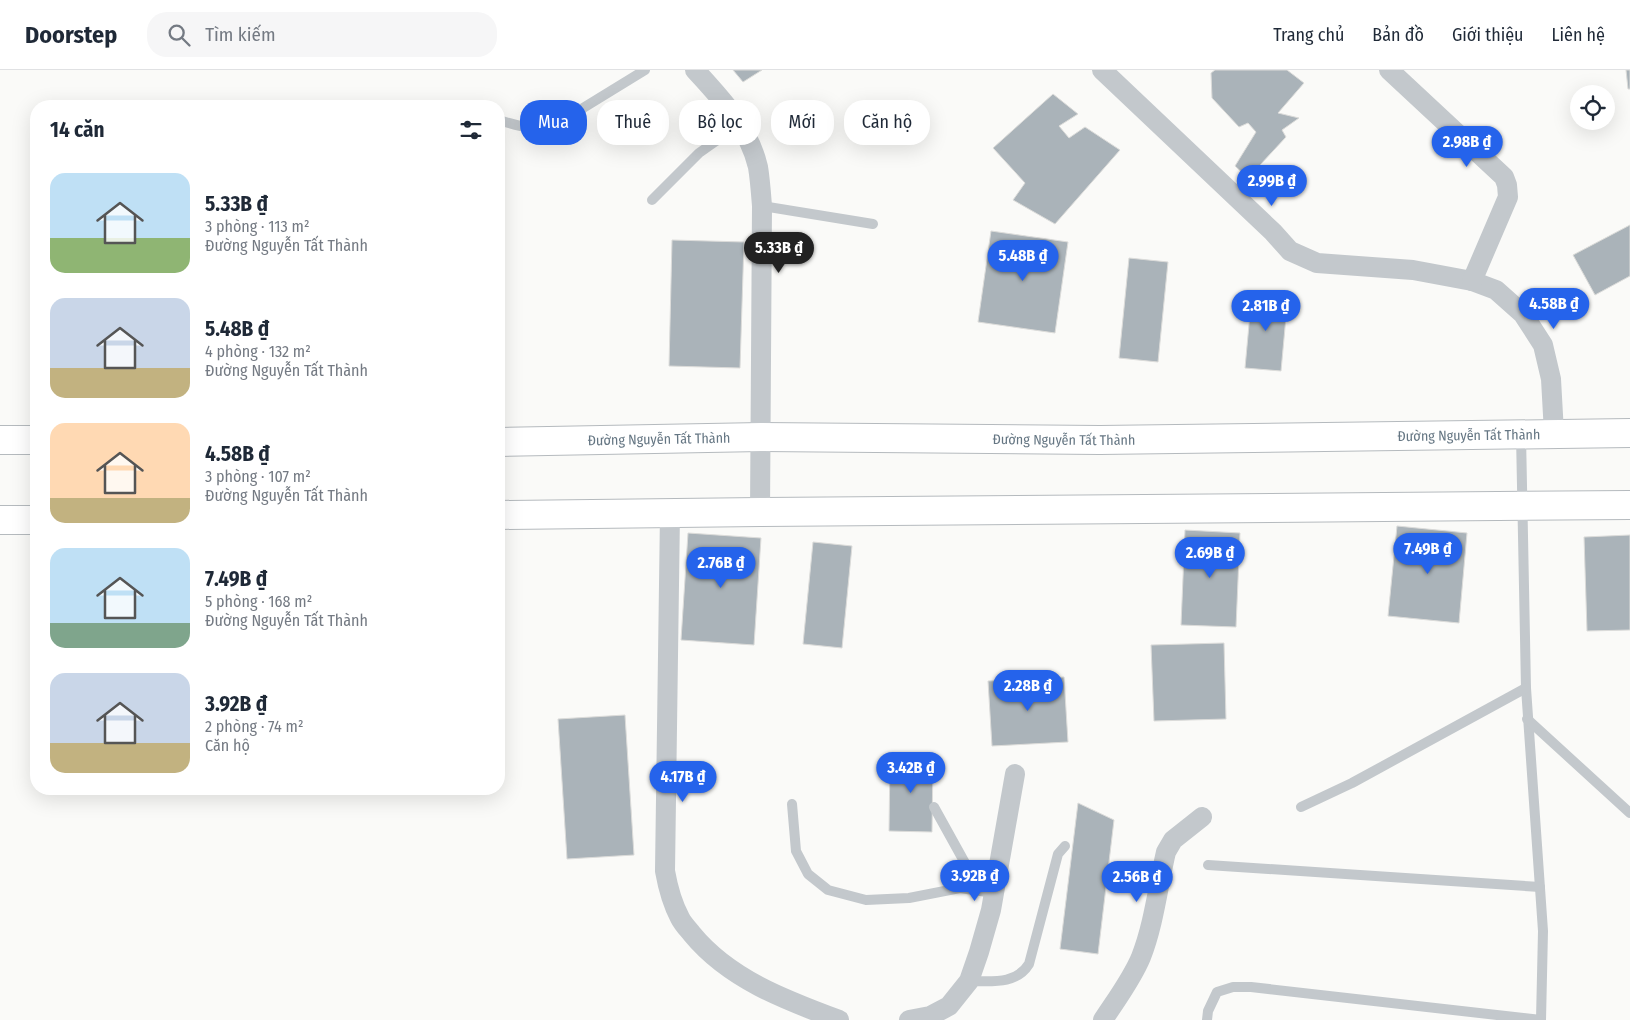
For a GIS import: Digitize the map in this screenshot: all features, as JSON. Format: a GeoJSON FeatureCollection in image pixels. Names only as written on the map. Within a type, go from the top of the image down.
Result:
{"type":"FeatureCollection","features":[{"type":"Feature","properties":{"kind":"main road","name":"Đường Nguyễn Tất Thành"},"geometry":{"type":"LineString","coordinates":[[505,442],[761,437],[1100,440],[1554,433],[1630,434]]}},
{"type":"Feature","properties":{"kind":"main road"},"geometry":{"type":"LineString","coordinates":[[0,440],[30,440]]}},
{"type":"Feature","properties":{"kind":"main road"},"geometry":{"type":"LineString","coordinates":[[505,515],[1630,505]]}},
{"type":"Feature","properties":{"kind":"main road"},"geometry":{"type":"LineString","coordinates":[[0,520],[30,520]]}},
{"type":"Feature","properties":{"kind":"street"},"geometry":{"type":"LineString","coordinates":[[695,70],[722,100]]}},
{"type":"Feature","properties":{"kind":"street"},"geometry":{"type":"LineString","coordinates":[[1102,70],[1266,225],[1290,251],[1317,263],[1413,270],[1472,280],[1496,290],[1523,314],[1543,345],[1551,380],[1554,433]]}},
{"type":"Feature","properties":{"kind":"street"},"geometry":{"type":"LineString","coordinates":[[1389,70],[1504,177],[1508,185],[1508,197],[1472,280]]}},
{"type":"Feature","properties":{"kind":"street"},"geometry":{"type":"LineString","coordinates":[[750,145],[758,168],[762,206],[760,512]]}},
{"type":"Feature","properties":{"kind":"street"},"geometry":{"type":"LineString","coordinates":[[670,513],[665,871],[670,897],[681,920],[703,948],[742,977],[783,999],[839,1020]]}},
{"type":"Feature","properties":{"kind":"street"},"geometry":{"type":"LineString","coordinates":[[909,1020],[930,1016],[949,1006],[969,981],[982,944],[994,893],[1015,774]]}},
{"type":"Feature","properties":{"kind":"street"},"geometry":{"type":"LineString","coordinates":[[1103,1020],[1133,974],[1140,958],[1147,939],[1166,852],[1173,840],[1202,817]]}},
{"type":"Feature","properties":{"kind":"lane"},"geometry":{"type":"LineString","coordinates":[[505,122],[523,128],[540,129],[557,124],[645,70]]}},
{"type":"Feature","properties":{"kind":"lane"},"geometry":{"type":"LineString","coordinates":[[652,200],[699,153],[710,145]]}},
{"type":"Feature","properties":{"kind":"lane"},"geometry":{"type":"LineString","coordinates":[[762,206],[872,224]]}},
{"type":"Feature","properties":{"kind":"lane"},"geometry":{"type":"LineString","coordinates":[[1207,1020],[1208,1011],[1217,992],[1233,987],[1251,987],[1541,1020],[1543,931],[1527,719],[1521,434]]}},
{"type":"Feature","properties":{"kind":"lane"},"geometry":{"type":"LineString","coordinates":[[1301,807],[1352,783],[1526,688]]}},
{"type":"Feature","properties":{"kind":"lane"},"geometry":{"type":"LineString","coordinates":[[1527,719],[1630,813]]}},
{"type":"Feature","properties":{"kind":"lane"},"geometry":{"type":"LineString","coordinates":[[792,804],[796,852],[808,874],[828,890],[866,900],[908,898],[960,888],[994,893]]}},
{"type":"Feature","properties":{"kind":"lane"},"geometry":{"type":"LineString","coordinates":[[934,807],[965,863],[973,889]]}},
{"type":"Feature","properties":{"kind":"lane"},"geometry":{"type":"LineString","coordinates":[[969,981],[1003,980],[1015,978],[1023,973],[1029,964],[1058,854],[1065,846]]}},
{"type":"Feature","properties":{"kind":"lane"},"geometry":{"type":"LineString","coordinates":[[1208,865],[1540,886]]}},
{"type":"Feature","properties":{"kind":"building"},"geometry":{"type":"Polygon","coordinates":[[[733,70],[762,70],[743,82],[733,70]]]}},
{"type":"Feature","properties":{"kind":"building"},"geometry":{"type":"Polygon","coordinates":[[[1215,70],[1287,70],[1304,83],[1278,113],[1299,118],[1282,130],[1286,137],[1248,178],[1235,166],[1256,132],[1248,123],[1239,127],[1212,98],[1211,73],[1215,70]]]}},
{"type":"Feature","properties":{"kind":"building"},"geometry":{"type":"Polygon","coordinates":[[[1626,70],[1630,70],[1630,89],[1628,89],[1626,70]]]}},
{"type":"Feature","properties":{"kind":"building"},"geometry":{"type":"Polygon","coordinates":[[[1053,94],[1078,114],[1059,126],[1069,138],[1085,127],[1120,150],[1055,224],[1013,200],[1025,183],[993,148],[1053,94]]]}},
{"type":"Feature","properties":{"kind":"building"},"geometry":{"type":"Polygon","coordinates":[[[1630,225],[1630,276],[1595,295],[1573,255],[1630,225]]]}},
{"type":"Feature","properties":{"kind":"building"},"geometry":{"type":"Polygon","coordinates":[[[991,231],[1068,242],[1055,333],[978,322],[991,231]]]}},
{"type":"Feature","properties":{"kind":"building"},"geometry":{"type":"Polygon","coordinates":[[[672,240],[744,242],[740,368],[669,366],[672,240]]]}},
{"type":"Feature","properties":{"kind":"building"},"geometry":{"type":"Polygon","coordinates":[[[1129,258],[1168,262],[1158,362],[1119,358],[1129,258]]]}},
{"type":"Feature","properties":{"kind":"building"},"geometry":{"type":"Polygon","coordinates":[[[1252,292],[1288,295],[1281,371],[1245,368],[1252,292]]]}},
{"type":"Feature","properties":{"kind":"building"},"geometry":{"type":"Polygon","coordinates":[[[1397,526],[1467,533],[1459,623],[1388,616],[1397,526]]]}},
{"type":"Feature","properties":{"kind":"building"},"geometry":{"type":"Polygon","coordinates":[[[1185,530],[1240,533],[1236,627],[1181,625],[1185,530]]]}},
{"type":"Feature","properties":{"kind":"building"},"geometry":{"type":"Polygon","coordinates":[[[688,533],[761,538],[754,645],[681,640],[688,533]]]}},
{"type":"Feature","properties":{"kind":"building"},"geometry":{"type":"Polygon","coordinates":[[[1630,535],[1630,630],[1587,631],[1584,537],[1630,535]]]}},
{"type":"Feature","properties":{"kind":"building"},"geometry":{"type":"Polygon","coordinates":[[[813,542],[852,546],[842,648],[803,644],[813,542]]]}},
{"type":"Feature","properties":{"kind":"building"},"geometry":{"type":"Polygon","coordinates":[[[1224,643],[1226,719],[1154,721],[1151,645],[1224,643]]]}},
{"type":"Feature","properties":{"kind":"building"},"geometry":{"type":"Polygon","coordinates":[[[1064,677],[1068,742],[992,746],[988,681],[1064,677]]]}},
{"type":"Feature","properties":{"kind":"building"},"geometry":{"type":"Polygon","coordinates":[[[625,715],[634,855],[567,859],[558,719],[625,715]]]}},
{"type":"Feature","properties":{"kind":"building"},"geometry":{"type":"Polygon","coordinates":[[[890,757],[933,758],[932,832],[889,831],[890,757]]]}},
{"type":"Feature","properties":{"kind":"building"},"geometry":{"type":"Polygon","coordinates":[[[1078,803],[1114,820],[1098,954],[1060,949],[1078,803]]]}}]}
